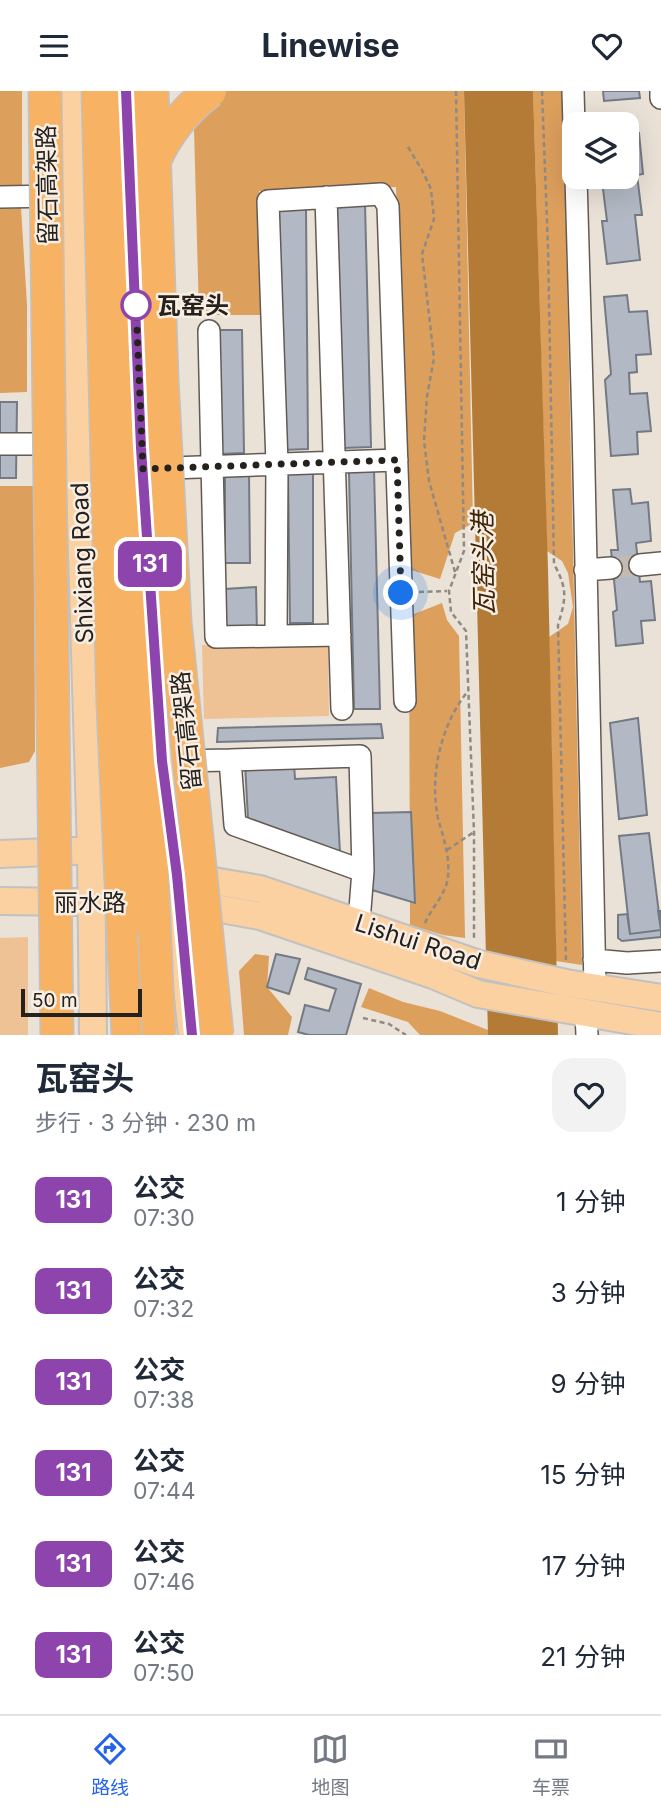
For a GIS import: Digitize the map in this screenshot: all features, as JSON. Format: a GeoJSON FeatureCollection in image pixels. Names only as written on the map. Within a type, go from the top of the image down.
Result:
{"type":"FeatureCollection","features":[{"type":"Feature","properties":{"kind":"highway","name":"留石高架路"},"geometry":{"type":"LineString","coordinates":[[46,91],[57,1035]]}},
{"type":"Feature","properties":{"kind":"highway"},"geometry":{"type":"LineString","coordinates":[[98,91],[113,705],[128,1035]]}},
{"type":"Feature","properties":{"kind":"highway","name":"留石高架路"},"geometry":{"type":"LineString","coordinates":[[121,91],[128,331],[159,1035]]}},
{"type":"Feature","properties":{"kind":"highway","name":"留石高架路"},"geometry":{"type":"LineString","coordinates":[[152,91],[165,455],[175,622],[217,1035]]}},
{"type":"Feature","properties":{"kind":"highway"},"geometry":{"type":"LineString","coordinates":[[128,331],[130,259],[138,205],[148,175],[161,146],[180,119],[210,91]]}},
{"type":"Feature","properties":{"kind":"main road","name":"Shixiang Road"},"geometry":{"type":"LineString","coordinates":[[68,91],[91,851],[93,1035]]}},
{"type":"Feature","properties":{"kind":"main road"},"geometry":{"type":"LineString","coordinates":[[126,91],[143,469],[162,761],[192,1035]]}},
{"type":"Feature","properties":{"kind":"main road","name":"丽水路"},"geometry":{"type":"LineString","coordinates":[[0,854],[91,851],[178,888]]}},
{"type":"Feature","properties":{"kind":"main road","name":"Lishui Road"},"geometry":{"type":"LineString","coordinates":[[178,888],[260,889],[476,963],[564,983],[661,998]]}},
{"type":"Feature","properties":{"kind":"main road","name":"Lishui Road"},"geometry":{"type":"LineString","coordinates":[[178,888],[433,975],[478,994],[580,1020],[661,1026]]}},
{"type":"Feature","properties":{"kind":"main road","name":"丽水路"},"geometry":{"type":"LineString","coordinates":[[0,901],[91,902],[178,888]]}},
{"type":"Feature","properties":{"kind":"street"},"geometry":{"type":"LineString","coordinates":[[573,91],[574,112]]}},
{"type":"Feature","properties":{"kind":"street"},"geometry":{"type":"LineString","coordinates":[[661,91],[661,98]]}},
{"type":"Feature","properties":{"kind":"street"},"geometry":{"type":"LineString","coordinates":[[576,189],[595,988]]}},
{"type":"Feature","properties":{"kind":"street"},"geometry":{"type":"LineString","coordinates":[[276,636],[277,464],[268,201],[381,194],[388,206],[405,701]]}},
{"type":"Feature","properties":{"kind":"street"},"geometry":{"type":"LineString","coordinates":[[0,197],[71,195]]}},
{"type":"Feature","properties":{"kind":"street"},"geometry":{"type":"LineString","coordinates":[[326,197],[342,709]]}},
{"type":"Feature","properties":{"kind":"street"},"geometry":{"type":"LineString","coordinates":[[209,331],[216,637],[340,635]]}},
{"type":"Feature","properties":{"kind":"street"},"geometry":{"type":"LineString","coordinates":[[0,444],[79,444]]}},
{"type":"Feature","properties":{"kind":"street"},"geometry":{"type":"LineString","coordinates":[[143,469],[397,460]]}},
{"type":"Feature","properties":{"kind":"street"},"geometry":{"type":"LineString","coordinates":[[585,571],[611,568]]}},
{"type":"Feature","properties":{"kind":"street"},"geometry":{"type":"LineString","coordinates":[[162,761],[360,756],[363,871],[359,922]]}},
{"type":"Feature","properties":{"kind":"street"},"geometry":{"type":"LineString","coordinates":[[230,760],[234,825],[363,871]]}},
{"type":"Feature","properties":{"kind":"street"},"geometry":{"type":"LineString","coordinates":[[594,960],[628,963],[661,961]]}},
{"type":"Feature","properties":{"kind":"path"},"geometry":{"type":"LineString","coordinates":[[456,91],[464,551],[449,591],[451,612],[466,631],[476,963]]}},
{"type":"Feature","properties":{"kind":"path"},"geometry":{"type":"LineString","coordinates":[[542,91],[554,564],[565,583],[565,601],[558,625],[564,983]]}},
{"type":"Feature","properties":{"kind":"path"},"geometry":{"type":"LineString","coordinates":[[408,147],[431,190],[434,219],[422,254],[434,358],[427,396],[424,442],[429,481],[455,572]]}},
{"type":"Feature","properties":{"kind":"path"},"geometry":{"type":"LineString","coordinates":[[401,593],[449,591]]}},
{"type":"Feature","properties":{"kind":"path"},"geometry":{"type":"LineString","coordinates":[[417,942],[431,910],[445,891],[449,878],[447,850],[438,818],[434,787],[446,730],[457,705],[468,691]]}},
{"type":"Feature","properties":{"kind":"path"},"geometry":{"type":"LineString","coordinates":[[447,850],[474,832]]}},
{"type":"Feature","properties":{"kind":"path"},"geometry":{"type":"LineString","coordinates":[[363,1018],[389,1024],[406,1035]]}},
{"type":"Feature","properties":{"kind":"shaded area"},"geometry":{"type":"Polygon","coordinates":[[[0,91],[22,91],[22,185],[0,185],[0,91]]]}},
{"type":"Feature","properties":{"kind":"shaded area"},"geometry":{"type":"Polygon","coordinates":[[[193,91],[464,91],[473,523],[455,533],[440,579],[411,570],[396,187],[259,191],[261,315],[199,315],[193,91]]]}},
{"type":"Feature","properties":{"kind":"shaded area"},"geometry":{"type":"Polygon","coordinates":[[[533,91],[563,91],[562,189],[565,189],[582,965],[556,961],[549,637],[568,624],[573,607],[568,573],[562,561],[547,551],[533,91]]]}},
{"type":"Feature","properties":{"kind":"shaded area"},"geometry":{"type":"Polygon","coordinates":[[[21,208],[27,305],[27,392],[0,393],[0,209],[21,208]]]}},
{"type":"Feature","properties":{"kind":"shaded area"},"geometry":{"type":"Polygon","coordinates":[[[0,486],[34,486],[35,751],[29,762],[0,768],[0,486]]]}},
{"type":"Feature","properties":{"kind":"shaded area"},"geometry":{"type":"Polygon","coordinates":[[[442,603],[447,620],[459,636],[465,938],[443,935],[410,925],[409,616],[442,603]]]}},
{"type":"Feature","properties":{"kind":"shaded area"},"geometry":{"type":"Polygon","coordinates":[[[328,644],[329,716],[204,719],[202,645],[328,644]]]}},
{"type":"Feature","properties":{"kind":"shaded area"},"geometry":{"type":"Polygon","coordinates":[[[28,937],[28,1035],[0,1035],[0,938],[28,937]]]}},
{"type":"Feature","properties":{"kind":"shaded area"},"geometry":{"type":"Polygon","coordinates":[[[255,954],[269,956],[267,987],[292,1017],[288,1035],[244,1035],[239,971],[255,954]]]}},
{"type":"Feature","properties":{"kind":"shaded area"},"geometry":{"type":"Polygon","coordinates":[[[369,988],[403,1002],[440,1011],[488,1030],[488,1035],[420,1035],[408,1022],[361,1007],[369,988]]]}},
{"type":"Feature","properties":{"kind":"water","name":"瓦窑头港"},"geometry":{"type":"Polygon","coordinates":[[[464,91],[533,91],[548,569],[558,1035],[488,1035],[464,91]]]}},
{"type":"Feature","properties":{"kind":"building"},"geometry":{"type":"Polygon","coordinates":[[[603,91],[639,91],[640,98],[604,101],[603,91]]]}},
{"type":"Feature","properties":{"kind":"building"},"geometry":{"type":"Polygon","coordinates":[[[639,133],[643,174],[639,175],[639,133]]]}},
{"type":"Feature","properties":{"kind":"building"},"geometry":{"type":"Polygon","coordinates":[[[603,189],[639,189],[642,215],[635,215],[640,260],[607,264],[602,221],[607,221],[603,189]]]}},
{"type":"Feature","properties":{"kind":"building"},"geometry":{"type":"Polygon","coordinates":[[[365,203],[371,447],[343,448],[337,204],[365,203]]]}},
{"type":"Feature","properties":{"kind":"building"},"geometry":{"type":"Polygon","coordinates":[[[306,209],[308,449],[282,450],[276,210],[306,209]]]}},
{"type":"Feature","properties":{"kind":"building"},"geometry":{"type":"Polygon","coordinates":[[[627,295],[629,312],[647,311],[651,354],[636,355],[637,372],[629,373],[630,394],[647,393],[651,431],[637,432],[638,454],[611,456],[605,380],[611,374],[604,297],[627,295]]]}},
{"type":"Feature","properties":{"kind":"building"},"geometry":{"type":"Polygon","coordinates":[[[219,330],[242,330],[244,453],[220,454],[219,330]]]}},
{"type":"Feature","properties":{"kind":"building"},"geometry":{"type":"Polygon","coordinates":[[[0,402],[17,402],[16,478],[0,478],[0,402]]]}},
{"type":"Feature","properties":{"kind":"building"},"geometry":{"type":"Polygon","coordinates":[[[374,469],[380,709],[354,709],[349,472],[374,469]]]}},
{"type":"Feature","properties":{"kind":"building"},"geometry":{"type":"Polygon","coordinates":[[[288,473],[313,473],[313,623],[290,623],[288,473]]]}},
{"type":"Feature","properties":{"kind":"building"},"geometry":{"type":"Polygon","coordinates":[[[225,475],[249,475],[250,563],[225,563],[225,475]]]}},
{"type":"Feature","properties":{"kind":"building"},"geometry":{"type":"Polygon","coordinates":[[[630,489],[632,504],[648,502],[651,541],[636,543],[640,582],[651,581],[655,620],[641,621],[643,643],[616,646],[613,612],[617,610],[611,550],[618,550],[613,490],[630,489]]]}},
{"type":"Feature","properties":{"kind":"building"},"geometry":{"type":"Polygon","coordinates":[[[256,587],[257,632],[225,632],[225,589],[256,587]]]}},
{"type":"Feature","properties":{"kind":"building"},"geometry":{"type":"Polygon","coordinates":[[[638,718],[647,815],[619,819],[610,723],[638,718]]]}},
{"type":"Feature","properties":{"kind":"building"},"geometry":{"type":"Polygon","coordinates":[[[381,724],[383,738],[217,742],[218,728],[381,724]]]}},
{"type":"Feature","properties":{"kind":"building"},"geometry":{"type":"Polygon","coordinates":[[[245,763],[294,763],[295,779],[336,777],[340,853],[248,819],[245,763]]]}},
{"type":"Feature","properties":{"kind":"building"},"geometry":{"type":"Polygon","coordinates":[[[411,812],[415,903],[372,890],[370,813],[411,812]]]}},
{"type":"Feature","properties":{"kind":"building"},"geometry":{"type":"Polygon","coordinates":[[[649,833],[661,930],[630,934],[619,836],[649,833]]]}},
{"type":"Feature","properties":{"kind":"building"},"geometry":{"type":"Polygon","coordinates":[[[627,914],[630,934],[661,930],[661,937],[622,941],[618,938],[618,915],[627,914]]]}},
{"type":"Feature","properties":{"kind":"building"},"geometry":{"type":"Polygon","coordinates":[[[276,954],[300,959],[289,994],[267,987],[276,954]]]}},
{"type":"Feature","properties":{"kind":"building"},"geometry":{"type":"Polygon","coordinates":[[[308,968],[361,984],[346,1035],[309,1035],[298,1032],[305,1005],[329,1011],[336,989],[305,979],[308,968]]]}},
{"type":"Feature","properties":{"kind":"tunnel"},"geometry":{"type":"LineString","coordinates":[[611,568],[640,565]]}},
{"type":"Feature","properties":{"kind":"bus line","name":"131"},"geometry":{"type":"LineString","coordinates":[[126,91],[141,448],[162,761],[177,875],[192,1035]]}},
{"type":"Feature","properties":{"kind":"place","name":"瓦窑头"},"geometry":{"type":"Point","coordinates":[136,305]}},
{"type":"Feature","properties":{"kind":"route"},"geometry":{"type":"LineString","coordinates":[[136,305],[143,469],[397,460],[401,593]]}}]}
